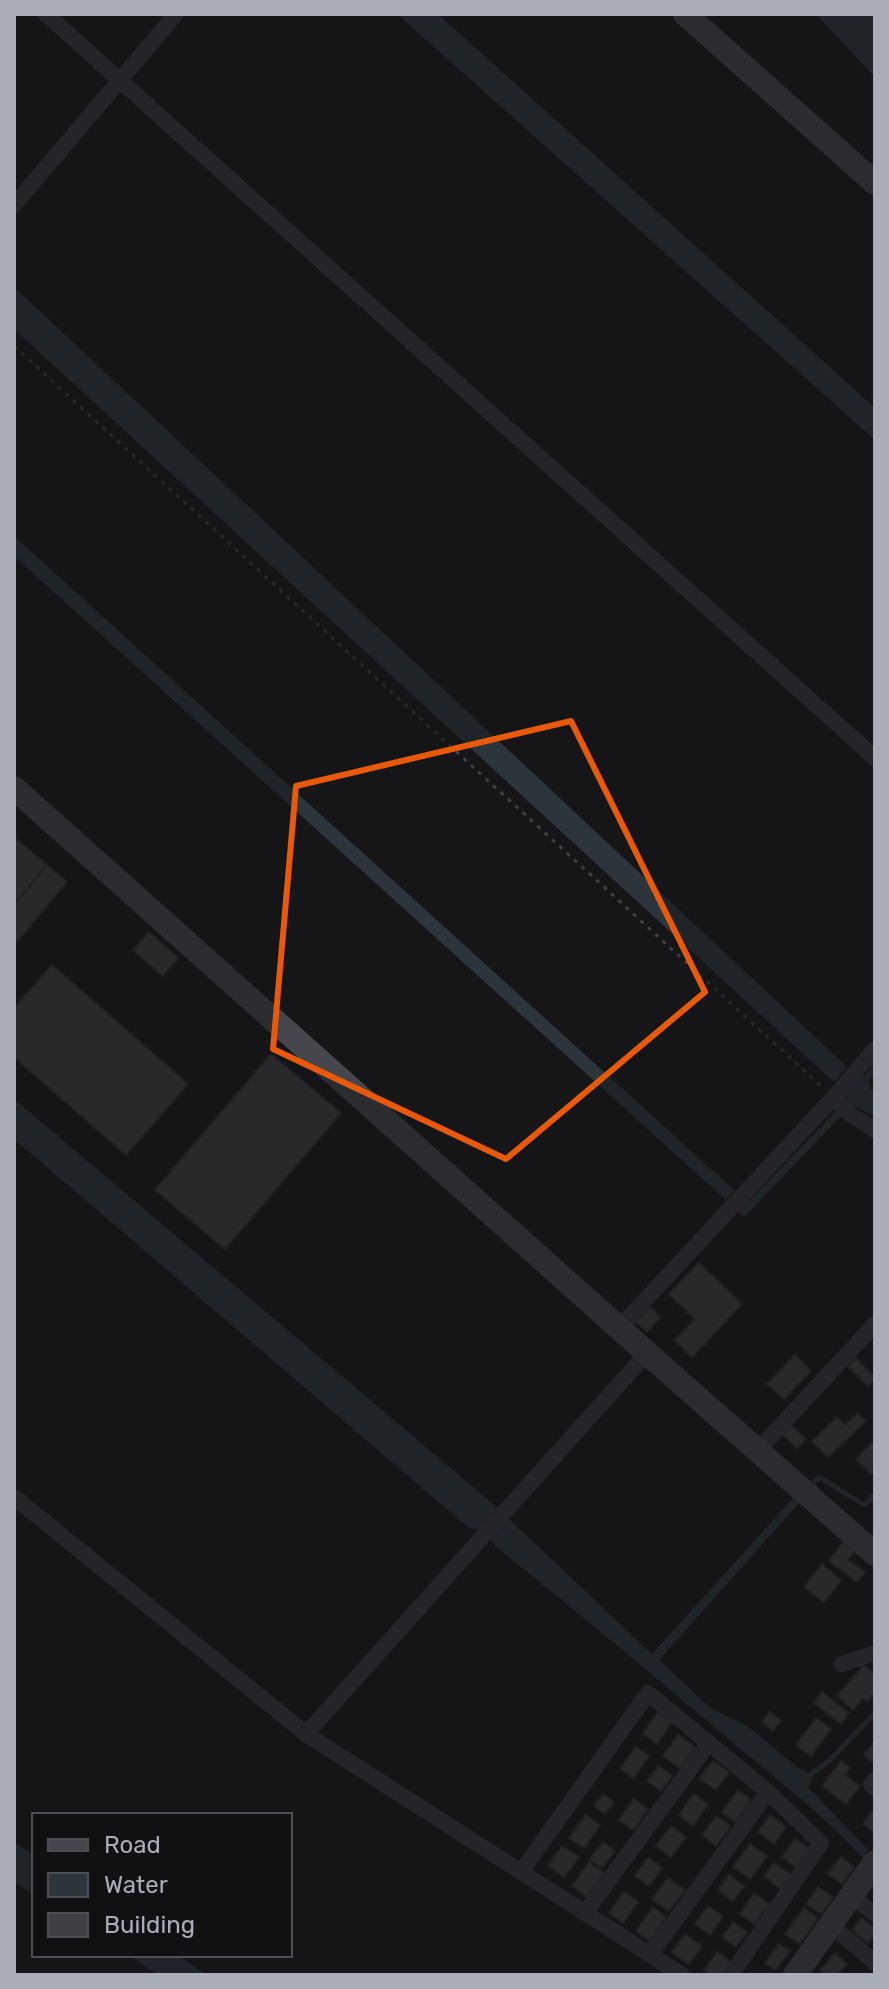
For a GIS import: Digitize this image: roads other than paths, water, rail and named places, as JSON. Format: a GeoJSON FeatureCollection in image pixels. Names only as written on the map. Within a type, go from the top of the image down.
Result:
{"type":"FeatureCollection","features":[{"type":"Feature","properties":{"kind":"street"},"geometry":{"type":"LineString","coordinates":[[46,14],[875,758]]}},
{"type":"Feature","properties":{"kind":"street"},"geometry":{"type":"LineString","coordinates":[[14,205],[176,14]]}},
{"type":"Feature","properties":{"kind":"street"},"geometry":{"type":"LineString","coordinates":[[685,14],[875,183]]}},
{"type":"Feature","properties":{"kind":"street"},"geometry":{"type":"LineString","coordinates":[[14,788],[875,1554]]}},
{"type":"Feature","properties":{"kind":"street"},"geometry":{"type":"LineString","coordinates":[[620,1327],[875,1049]]}},
{"type":"Feature","properties":{"kind":"street"},"geometry":{"type":"LineString","coordinates":[[833,1098],[851,1115],[875,1130]]}},
{"type":"Feature","properties":{"kind":"street"},"geometry":{"type":"LineString","coordinates":[[758,1450],[875,1324]]}},
{"type":"Feature","properties":{"kind":"street"},"geometry":{"type":"LineString","coordinates":[[306,1734],[647,1353]]}},
{"type":"Feature","properties":{"kind":"street"},"geometry":{"type":"LineString","coordinates":[[14,1497],[306,1734],[682,1975]]}},
{"type":"Feature","properties":{"kind":"street"},"geometry":{"type":"LineString","coordinates":[[842,1664],[875,1653]]}},
{"type":"Feature","properties":{"kind":"street"},"geometry":{"type":"LineString","coordinates":[[521,1872],[648,1693],[768,1792],[821,1843],[731,1975]]}},
{"type":"Feature","properties":{"kind":"street"},"geometry":{"type":"LineString","coordinates":[[585,1913],[709,1743]]}},
{"type":"Feature","properties":{"kind":"street"},"geometry":{"type":"LineString","coordinates":[[875,1779],[871,1785],[875,1788]]}},
{"type":"Feature","properties":{"kind":"street"},"geometry":{"type":"LineString","coordinates":[[650,1955],[768,1792]]}},
{"type":"Feature","properties":{"kind":"street"},"geometry":{"type":"LineString","coordinates":[[795,1975],[875,1862]]}},
{"type":"Feature","properties":{"kind":"street"},"geometry":{"type":"LineString","coordinates":[[851,1895],[875,1914]]}},
{"type":"Feature","properties":{"kind":"street"},"geometry":{"type":"LineString","coordinates":[[830,1924],[875,1963]]}},
{"type":"Feature","properties":{"kind":"water"},"geometry":{"type":"Polygon","coordinates":[[[397,14],[438,14],[875,408],[875,440],[397,14]]]}},
{"type":"Feature","properties":{"kind":"water"},"geometry":{"type":"Polygon","coordinates":[[[816,14],[875,16],[875,77],[816,14]]]}},
{"type":"Feature","properties":{"kind":"water"},"geometry":{"type":"Polygon","coordinates":[[[14,287],[847,1067],[834,1082],[14,329],[14,287]]]}},
{"type":"Feature","properties":{"kind":"water"},"geometry":{"type":"Polygon","coordinates":[[[14,536],[734,1190],[726,1200],[14,556],[14,536]]]}},
{"type":"Feature","properties":{"kind":"water"},"geometry":{"type":"Polygon","coordinates":[[[875,1064],[875,1073],[869,1080],[875,1094],[875,1117],[849,1106],[845,1092],[875,1064]]]}},
{"type":"Feature","properties":{"kind":"water"},"geometry":{"type":"Polygon","coordinates":[[[14,1099],[492,1503],[652,1654],[794,1497],[800,1502],[659,1660],[709,1707],[746,1725],[801,1770],[805,1769],[813,1779],[808,1787],[868,1850],[863,1858],[796,1795],[484,1534],[469,1528],[14,1139],[14,1099]]]}},
{"type":"Feature","properties":{"kind":"water"},"geometry":{"type":"Polygon","coordinates":[[[836,1111],[841,1116],[744,1217],[736,1210],[745,1199],[750,1200],[836,1111]]]}},
{"type":"Feature","properties":{"kind":"water"},"geometry":{"type":"Polygon","coordinates":[[[14,1842],[32,1854],[32,1893],[14,1882],[14,1842]]]}},
{"type":"Feature","properties":{"kind":"water"},"geometry":{"type":"Polygon","coordinates":[[[132,1957],[181,1957],[206,1975],[158,1975],[132,1957]]]}},
{"type":"Feature","properties":{"kind":"waterway"},"geometry":{"type":"LineString","coordinates":[[811,1486],[819,1477],[864,1505],[875,1495]]}},
{"type":"Feature","properties":{"kind":"waterway"},"geometry":{"type":"LineString","coordinates":[[810,1775],[830,1760],[875,1713]]}}]}
